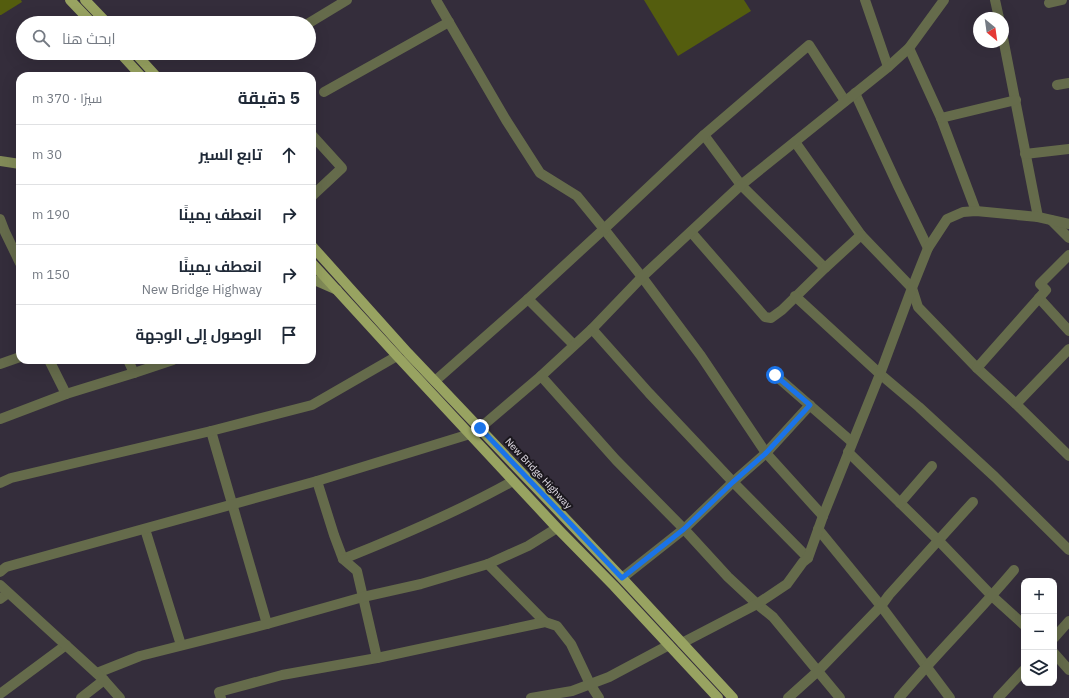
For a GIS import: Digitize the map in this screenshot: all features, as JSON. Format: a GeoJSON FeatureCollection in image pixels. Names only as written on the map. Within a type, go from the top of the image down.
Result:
{"type":"FeatureCollection","features":[{"type":"Feature","properties":{"kind":"main road"},"geometry":{"type":"LineString","coordinates":[[70,0],[85,16]]}},
{"type":"Feature","properties":{"kind":"main road"},"geometry":{"type":"LineString","coordinates":[[85,0],[100,16]]}},
{"type":"Feature","properties":{"kind":"main road"},"geometry":{"type":"LineString","coordinates":[[126,60],[137,72]]}},
{"type":"Feature","properties":{"kind":"main road"},"geometry":{"type":"LineString","coordinates":[[141,60],[152,72]]}},
{"type":"Feature","properties":{"kind":"main road"},"geometry":{"type":"LineString","coordinates":[[0,161],[16,163]]}},
{"type":"Feature","properties":{"kind":"main road","name":"New Bridge Highway"},"geometry":{"type":"LineString","coordinates":[[316,250],[408,353],[622,578],[733,698]]}},
{"type":"Feature","properties":{"kind":"main road"},"geometry":{"type":"LineString","coordinates":[[316,267],[557,528],[614,586],[718,698]]}},
{"type":"Feature","properties":{"kind":"main road"},"geometry":{"type":"LineString","coordinates":[[316,281],[337,290]]}},
{"type":"Feature","properties":{"kind":"street"},"geometry":{"type":"LineString","coordinates":[[316,19],[347,0]]}},
{"type":"Feature","properties":{"kind":"street"},"geometry":{"type":"LineString","coordinates":[[436,0],[506,120],[540,173],[577,196],[642,277],[701,356],[766,453],[823,516]]}},
{"type":"Feature","properties":{"kind":"street"},"geometry":{"type":"LineString","coordinates":[[864,0],[888,67]]}},
{"type":"Feature","properties":{"kind":"street"},"geometry":{"type":"LineString","coordinates":[[0,572],[6,567],[317,481],[470,434],[480,428],[592,329],[642,277],[741,185],[888,67],[909,48],[944,0]]}},
{"type":"Feature","properties":{"kind":"street"},"geometry":{"type":"LineString","coordinates":[[994,0],[997,12]]}},
{"type":"Feature","properties":{"kind":"street"},"geometry":{"type":"LineString","coordinates":[[1049,3],[1062,0]]}},
{"type":"Feature","properties":{"kind":"street"},"geometry":{"type":"LineString","coordinates":[[324,92],[449,22]]}},
{"type":"Feature","properties":{"kind":"street"},"geometry":{"type":"LineString","coordinates":[[435,381],[528,299],[704,136],[809,45],[845,101]]}},
{"type":"Feature","properties":{"kind":"street"},"geometry":{"type":"LineString","coordinates":[[909,48],[941,118],[976,211]]}},
{"type":"Feature","properties":{"kind":"street"},"geometry":{"type":"LineString","coordinates":[[1005,48],[1038,217]]}},
{"type":"Feature","properties":{"kind":"street"},"geometry":{"type":"LineString","coordinates":[[1057,85],[1069,83]]}},
{"type":"Feature","properties":{"kind":"street"},"geometry":{"type":"LineString","coordinates":[[855,93],[928,248]]}},
{"type":"Feature","properties":{"kind":"street"},"geometry":{"type":"LineString","coordinates":[[941,118],[1016,100]]}},
{"type":"Feature","properties":{"kind":"street"},"geometry":{"type":"LineString","coordinates":[[704,136],[741,185],[825,268]]}},
{"type":"Feature","properties":{"kind":"street"},"geometry":{"type":"LineString","coordinates":[[316,139],[342,168],[316,192]]}},
{"type":"Feature","properties":{"kind":"street"},"geometry":{"type":"LineString","coordinates":[[795,142],[861,235],[912,288],[918,307],[977,368],[1069,456]]}},
{"type":"Feature","properties":{"kind":"street"},"geometry":{"type":"LineString","coordinates":[[1025,154],[1069,149]]}},
{"type":"Feature","properties":{"kind":"street"},"geometry":{"type":"LineString","coordinates":[[682,643],[757,604],[787,584],[803,562],[808,558],[928,248],[947,219],[963,212],[976,211],[1038,217],[1069,224]]}},
{"type":"Feature","properties":{"kind":"street"},"geometry":{"type":"LineString","coordinates":[[0,219],[3,233],[16,255]]}},
{"type":"Feature","properties":{"kind":"street"},"geometry":{"type":"LineString","coordinates":[[1050,220],[1069,238]]}},
{"type":"Feature","properties":{"kind":"street"},"geometry":{"type":"LineString","coordinates":[[691,232],[765,317],[771,318],[775,316],[861,235]]}},
{"type":"Feature","properties":{"kind":"street"},"geometry":{"type":"LineString","coordinates":[[977,368],[1046,290],[1040,284],[1069,255]]}},
{"type":"Feature","properties":{"kind":"street"},"geometry":{"type":"LineString","coordinates":[[796,296],[995,477],[1069,550]]}},
{"type":"Feature","properties":{"kind":"street"},"geometry":{"type":"LineString","coordinates":[[1039,298],[1069,331]]}},
{"type":"Feature","properties":{"kind":"street"},"geometry":{"type":"LineString","coordinates":[[528,299],[574,345]]}},
{"type":"Feature","properties":{"kind":"street"},"geometry":{"type":"LineString","coordinates":[[592,329],[648,393],[808,558]]}},
{"type":"Feature","properties":{"kind":"street"},"geometry":{"type":"LineString","coordinates":[[1016,404],[1069,349]]}},
{"type":"Feature","properties":{"kind":"street"},"geometry":{"type":"LineString","coordinates":[[0,483],[10,478],[312,405],[397,356]]}},
{"type":"Feature","properties":{"kind":"street"},"geometry":{"type":"LineString","coordinates":[[0,364],[16,358]]}},
{"type":"Feature","properties":{"kind":"street"},"geometry":{"type":"LineString","coordinates":[[51,364],[66,394]]}},
{"type":"Feature","properties":{"kind":"street"},"geometry":{"type":"LineString","coordinates":[[130,364],[134,373]]}},
{"type":"Feature","properties":{"kind":"street"},"geometry":{"type":"LineString","coordinates":[[0,419],[66,394],[161,364]]}},
{"type":"Feature","properties":{"kind":"street"},"geometry":{"type":"LineString","coordinates":[[775,375],[852,442]]}},
{"type":"Feature","properties":{"kind":"street"},"geometry":{"type":"LineString","coordinates":[[540,376],[616,460],[684,529],[728,577],[773,617],[840,698]]}},
{"type":"Feature","properties":{"kind":"street"},"geometry":{"type":"LineString","coordinates":[[622,578],[684,529],[766,453],[810,405]]}},
{"type":"Feature","properties":{"kind":"street"},"geometry":{"type":"LineString","coordinates":[[211,430],[267,624]]}},
{"type":"Feature","properties":{"kind":"street"},"geometry":{"type":"LineString","coordinates":[[848,452],[992,596],[1021,622]]}},
{"type":"Feature","properties":{"kind":"street"},"geometry":{"type":"LineString","coordinates":[[900,503],[932,466]]}},
{"type":"Feature","properties":{"kind":"street"},"geometry":{"type":"LineString","coordinates":[[317,481],[334,535],[344,559],[357,571],[377,658]]}},
{"type":"Feature","properties":{"kind":"street"},"geometry":{"type":"LineString","coordinates":[[344,559],[377,546],[481,499],[514,481]]}},
{"type":"Feature","properties":{"kind":"street"},"geometry":{"type":"LineString","coordinates":[[788,698],[818,671],[881,606],[889,595],[973,502]]}},
{"type":"Feature","properties":{"kind":"street"},"geometry":{"type":"LineString","coordinates":[[81,698],[101,677],[140,656],[267,624],[363,597],[421,584],[488,564],[528,546],[557,528]]}},
{"type":"Feature","properties":{"kind":"street"},"geometry":{"type":"LineString","coordinates":[[145,529],[181,645]]}},
{"type":"Feature","properties":{"kind":"street"},"geometry":{"type":"LineString","coordinates":[[818,530],[881,606],[950,698]]}},
{"type":"Feature","properties":{"kind":"street"},"geometry":{"type":"LineString","coordinates":[[488,564],[545,622],[557,626],[571,644],[590,684],[599,698]]}},
{"type":"Feature","properties":{"kind":"street"},"geometry":{"type":"LineString","coordinates":[[899,698],[1014,570]]}},
{"type":"Feature","properties":{"kind":"street"},"geometry":{"type":"LineString","coordinates":[[0,586],[4,596],[66,645],[101,677],[120,698]]}},
{"type":"Feature","properties":{"kind":"street"},"geometry":{"type":"LineString","coordinates":[[1057,635],[1069,621]]}},
{"type":"Feature","properties":{"kind":"street"},"geometry":{"type":"LineString","coordinates":[[221,698],[219,692],[282,675],[377,658],[545,622]]}},
{"type":"Feature","properties":{"kind":"street"},"geometry":{"type":"LineString","coordinates":[[0,694],[66,645]]}},
{"type":"Feature","properties":{"kind":"street"},"geometry":{"type":"LineString","coordinates":[[531,698],[572,691],[609,677],[669,645]]}},
{"type":"Feature","properties":{"kind":"street"},"geometry":{"type":"LineString","coordinates":[[1057,656],[1069,670]]}},
{"type":"Feature","properties":{"kind":"street"},"geometry":{"type":"LineString","coordinates":[[998,698],[1021,673]]}},
{"type":"Feature","properties":{"kind":"green space"},"geometry":{"type":"Polygon","coordinates":[[[0,0],[21,0],[22,2],[0,15],[0,0]]]}},
{"type":"Feature","properties":{"kind":"green space"},"geometry":{"type":"Polygon","coordinates":[[[644,0],[744,0],[751,11],[678,56],[644,0]]]}},
{"type":"Feature","properties":{"kind":"route"},"geometry":{"type":"LineString","coordinates":[[480,428],[622,578],[684,529],[766,453],[810,405],[775,375]]}}]}
